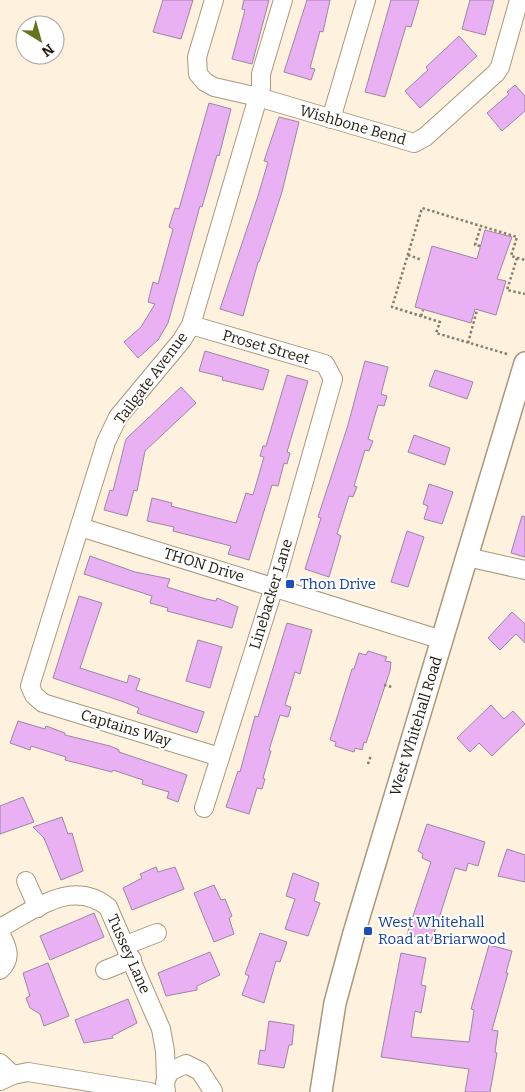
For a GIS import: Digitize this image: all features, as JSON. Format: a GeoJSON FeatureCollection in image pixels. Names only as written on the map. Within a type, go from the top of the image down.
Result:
{"type":"FeatureCollection","features":[{"type":"Feature","properties":{"kind":"main road","name":"West Whitehall Road"},"geometry":{"type":"LineString","coordinates":[[321,1092],[328,1035],[340,984],[467,557],[516,359]]}},
{"type":"Feature","properties":{"kind":"street","name":"Wishbone Bend"},"geometry":{"type":"LineString","coordinates":[[214,0],[196,66],[198,74],[214,87],[259,92],[331,120],[414,143],[425,137],[496,73],[500,67],[519,0]]}},
{"type":"Feature","properties":{"kind":"street","name":"Tailgate Avenue"},"geometry":{"type":"LineString","coordinates":[[34,695],[30,686],[106,442],[118,417],[182,340],[191,324],[259,92],[261,74],[283,0]]}},
{"type":"Feature","properties":{"kind":"street","name":"Tailgate Avenue"},"geometry":{"type":"LineString","coordinates":[[259,92],[270,76],[293,0]]}},
{"type":"Feature","properties":{"kind":"street"},"geometry":{"type":"LineString","coordinates":[[331,120],[366,0]]}},
{"type":"Feature","properties":{"kind":"street","name":"Proset Street"},"geometry":{"type":"LineString","coordinates":[[191,324],[326,364],[333,379]]}},
{"type":"Feature","properties":{"kind":"street","name":"Linebacker Lane"},"geometry":{"type":"LineString","coordinates":[[204,808],[274,586],[333,379]]}},
{"type":"Feature","properties":{"kind":"street","name":"THON Drive"},"geometry":{"type":"LineString","coordinates":[[80,528],[274,586],[442,640]]}},
{"type":"Feature","properties":{"kind":"street"},"geometry":{"type":"LineString","coordinates":[[467,557],[525,570]]}},
{"type":"Feature","properties":{"kind":"street","name":"Captains Way"},"geometry":{"type":"LineString","coordinates":[[34,695],[43,704],[220,757]]}},
{"type":"Feature","properties":{"kind":"street"},"geometry":{"type":"LineString","coordinates":[[26,880],[38,908]]}},
{"type":"Feature","properties":{"kind":"street","name":"Tussey Lane"},"geometry":{"type":"LineString","coordinates":[[0,928],[56,899],[76,894],[98,899],[112,912],[161,1028],[186,1064],[200,1072],[212,1092]]}},
{"type":"Feature","properties":{"kind":"street"},"geometry":{"type":"LineString","coordinates":[[0,933],[8,951],[8,957],[0,970]]}},
{"type":"Feature","properties":{"kind":"street"},"geometry":{"type":"LineString","coordinates":[[105,970],[157,933]]}},
{"type":"Feature","properties":{"kind":"street","name":"Tussey Lane"},"geometry":{"type":"LineString","coordinates":[[161,1028],[165,1050],[162,1089]]}},
{"type":"Feature","properties":{"kind":"street"},"geometry":{"type":"LineString","coordinates":[[0,1063],[7,1078],[28,1072],[48,1073],[162,1089],[174,1068],[186,1064]]}},
{"type":"Feature","properties":{"kind":"street"},"geometry":{"type":"LineString","coordinates":[[212,1092],[217,1092]]}},
{"type":"Feature","properties":{"kind":"path"},"geometry":{"type":"LineString","coordinates":[[516,359],[436,333],[440,322],[392,307],[422,208],[517,237],[511,256],[525,260]]}},
{"type":"Feature","properties":{"kind":"path"},"geometry":{"type":"LineString","coordinates":[[480,246],[475,245],[481,226]]}},
{"type":"Feature","properties":{"kind":"path"},"geometry":{"type":"LineString","coordinates":[[408,255],[422,260]]}},
{"type":"Feature","properties":{"kind":"path"},"geometry":{"type":"LineString","coordinates":[[517,258],[507,290],[525,294]]}},
{"type":"Feature","properties":{"kind":"path"},"geometry":{"type":"LineString","coordinates":[[421,316],[423,310]]}},
{"type":"Feature","properties":{"kind":"path"},"geometry":{"type":"LineString","coordinates":[[468,343],[477,310]]}},
{"type":"Feature","properties":{"kind":"path"},"geometry":{"type":"LineString","coordinates":[[384,686],[392,687]]}},
{"type":"Feature","properties":{"kind":"path"},"geometry":{"type":"LineString","coordinates":[[368,764],[371,755]]}},
{"type":"Feature","properties":{"kind":"building"},"geometry":{"type":"Polygon","coordinates":[[[163,0],[193,0],[181,39],[153,32],[163,0]]]}},
{"type":"Feature","properties":{"kind":"building"},"geometry":{"type":"Polygon","coordinates":[[[244,0],[269,0],[252,64],[232,59],[245,10],[242,9],[244,0]]]}},
{"type":"Feature","properties":{"kind":"building"},"geometry":{"type":"Polygon","coordinates":[[[307,0],[330,0],[323,32],[320,31],[310,68],[315,69],[311,80],[284,72],[307,0]]]}},
{"type":"Feature","properties":{"kind":"building"},"geometry":{"type":"Polygon","coordinates":[[[391,0],[419,0],[411,27],[406,26],[385,97],[365,92],[391,0]]]}},
{"type":"Feature","properties":{"kind":"building"},"geometry":{"type":"Polygon","coordinates":[[[470,0],[494,0],[485,35],[462,29],[470,0]]]}},
{"type":"Feature","properties":{"kind":"building"},"geometry":{"type":"Polygon","coordinates":[[[459,36],[477,56],[420,108],[405,91],[428,70],[426,67],[459,36]]]}},
{"type":"Feature","properties":{"kind":"building"},"geometry":{"type":"Polygon","coordinates":[[[515,85],[525,96],[525,111],[502,131],[487,113],[509,94],[507,92],[515,85]]]}},
{"type":"Feature","properties":{"kind":"building"},"geometry":{"type":"Polygon","coordinates":[[[209,103],[231,109],[219,156],[217,155],[202,207],[200,206],[168,323],[158,340],[138,358],[124,342],[141,327],[155,304],[148,302],[153,282],[158,284],[173,229],[169,227],[175,208],[179,209],[209,103]]]}},
{"type":"Feature","properties":{"kind":"building"},"geometry":{"type":"Polygon","coordinates":[[[279,117],[299,122],[282,192],[258,262],[243,316],[220,309],[258,196],[268,162],[264,161],[279,117]]]}},
{"type":"Feature","properties":{"kind":"building"},"geometry":{"type":"Polygon","coordinates":[[[485,230],[512,237],[497,279],[506,281],[496,315],[475,309],[471,323],[415,307],[432,246],[477,259],[485,230]]]}},
{"type":"Feature","properties":{"kind":"building"},"geometry":{"type":"Polygon","coordinates":[[[205,351],[269,370],[263,390],[222,380],[223,377],[199,371],[205,351]]]}},
{"type":"Feature","properties":{"kind":"building"},"geometry":{"type":"Polygon","coordinates":[[[365,361],[388,367],[381,394],[387,396],[384,406],[378,405],[368,439],[373,441],[369,451],[365,450],[354,486],[357,487],[353,497],[349,496],[337,534],[341,536],[329,577],[305,569],[321,518],[318,517],[348,425],[365,361]]]}},
{"type":"Feature","properties":{"kind":"building"},"geometry":{"type":"Polygon","coordinates":[[[435,370],[473,382],[467,399],[429,386],[435,370]]]}},
{"type":"Feature","properties":{"kind":"building"},"geometry":{"type":"Polygon","coordinates":[[[287,375],[308,381],[287,452],[290,453],[287,464],[284,463],[278,486],[272,485],[249,560],[228,554],[231,546],[173,531],[174,527],[147,521],[152,498],[172,503],[171,506],[236,523],[246,493],[253,495],[264,457],[260,456],[263,446],[266,446],[287,375]]]}},
{"type":"Feature","properties":{"kind":"building"},"geometry":{"type":"Polygon","coordinates":[[[181,387],[196,403],[145,451],[137,491],[134,490],[127,516],[104,510],[110,490],[113,491],[126,439],[181,387]]]}},
{"type":"Feature","properties":{"kind":"building"},"geometry":{"type":"Polygon","coordinates":[[[414,435],[450,448],[445,465],[408,452],[414,435]]]}},
{"type":"Feature","properties":{"kind":"building"},"geometry":{"type":"Polygon","coordinates":[[[429,484],[453,492],[442,524],[424,519],[428,506],[423,504],[429,484]]]}},
{"type":"Feature","properties":{"kind":"building"},"geometry":{"type":"Polygon","coordinates":[[[522,516],[525,517],[525,557],[511,553],[522,516]]]}},
{"type":"Feature","properties":{"kind":"building"},"geometry":{"type":"Polygon","coordinates":[[[407,531],[424,537],[408,587],[391,582],[407,531]]]}},
{"type":"Feature","properties":{"kind":"building"},"geometry":{"type":"Polygon","coordinates":[[[90,556],[135,572],[170,579],[167,587],[206,599],[216,601],[217,598],[238,607],[232,628],[167,611],[168,608],[150,603],[152,596],[84,574],[90,556]]]}},
{"type":"Feature","properties":{"kind":"building"},"geometry":{"type":"Polygon","coordinates":[[[79,596],[102,603],[80,668],[127,683],[129,675],[140,679],[136,690],[204,712],[197,733],[137,713],[139,708],[121,701],[53,678],[79,596]]]}},
{"type":"Feature","properties":{"kind":"building"},"geometry":{"type":"Polygon","coordinates":[[[512,612],[525,624],[525,643],[516,634],[500,650],[488,638],[512,612]]]}},
{"type":"Feature","properties":{"kind":"building"},"geometry":{"type":"Polygon","coordinates":[[[287,623],[312,630],[300,674],[295,672],[285,705],[291,707],[288,717],[280,715],[269,750],[271,751],[263,778],[265,779],[262,789],[257,788],[249,814],[226,807],[238,771],[240,772],[255,716],[258,717],[287,623]]]}},
{"type":"Feature","properties":{"kind":"building"},"geometry":{"type":"Polygon","coordinates":[[[198,640],[222,647],[210,688],[186,681],[198,640]]]}},
{"type":"Feature","properties":{"kind":"building"},"geometry":{"type":"Polygon","coordinates":[[[368,651],[387,657],[385,661],[391,662],[390,671],[366,743],[364,742],[362,750],[355,748],[354,752],[335,746],[336,742],[330,740],[352,669],[354,669],[359,653],[366,655],[368,651]]]}},
{"type":"Feature","properties":{"kind":"building"},"geometry":{"type":"Polygon","coordinates":[[[491,705],[504,719],[513,711],[525,724],[492,756],[479,743],[470,752],[457,738],[491,705]]]}},
{"type":"Feature","properties":{"kind":"building"},"geometry":{"type":"Polygon","coordinates":[[[18,721],[45,729],[46,726],[65,733],[65,735],[110,746],[119,750],[119,752],[187,775],[178,802],[167,798],[169,792],[142,784],[143,780],[113,770],[112,772],[65,760],[66,757],[31,746],[30,750],[10,743],[18,721]]]}},
{"type":"Feature","properties":{"kind":"building"},"geometry":{"type":"Polygon","coordinates":[[[23,797],[34,822],[0,834],[0,806],[23,797]]]}},
{"type":"Feature","properties":{"kind":"building"},"geometry":{"type":"Polygon","coordinates":[[[62,817],[68,834],[72,833],[83,871],[61,880],[44,838],[33,827],[62,817]]]}},
{"type":"Feature","properties":{"kind":"building"},"geometry":{"type":"Polygon","coordinates":[[[427,824],[485,842],[478,866],[468,863],[466,871],[455,868],[440,915],[443,916],[439,925],[437,924],[431,942],[407,934],[431,862],[422,858],[423,854],[418,851],[427,824]]]}},
{"type":"Feature","properties":{"kind":"building"},"geometry":{"type":"Polygon","coordinates":[[[507,849],[525,855],[525,882],[498,876],[507,849]]]}},
{"type":"Feature","properties":{"kind":"building"},"geometry":{"type":"Polygon","coordinates":[[[156,867],[158,872],[175,867],[184,889],[132,910],[123,888],[142,878],[140,874],[156,867]]]}},
{"type":"Feature","properties":{"kind":"building"},"geometry":{"type":"Polygon","coordinates":[[[293,873],[319,883],[314,901],[320,903],[308,936],[285,929],[295,899],[286,896],[293,873]]]}},
{"type":"Feature","properties":{"kind":"building"},"geometry":{"type":"Polygon","coordinates":[[[214,885],[221,900],[225,899],[232,916],[229,918],[234,934],[214,942],[194,893],[214,885]]]}},
{"type":"Feature","properties":{"kind":"building"},"geometry":{"type":"Polygon","coordinates":[[[94,913],[104,937],[50,960],[40,936],[94,913]]]}},
{"type":"Feature","properties":{"kind":"building"},"geometry":{"type":"Polygon","coordinates":[[[260,933],[287,942],[280,962],[276,961],[264,1003],[242,995],[249,976],[245,974],[260,933]]]}},
{"type":"Feature","properties":{"kind":"building"},"geometry":{"type":"Polygon","coordinates":[[[489,945],[512,951],[506,973],[508,973],[492,1030],[498,1031],[495,1052],[497,1053],[490,1092],[465,1092],[469,1069],[381,1057],[401,953],[426,958],[421,985],[426,986],[421,1013],[415,1011],[411,1037],[469,1042],[474,1010],[471,1009],[489,945]]]}},
{"type":"Feature","properties":{"kind":"building"},"geometry":{"type":"Polygon","coordinates":[[[210,952],[220,975],[197,986],[197,990],[166,996],[158,973],[210,952]]]}},
{"type":"Feature","properties":{"kind":"building"},"geometry":{"type":"Polygon","coordinates":[[[48,963],[69,1016],[44,1026],[40,1014],[30,1008],[26,998],[30,996],[23,973],[48,963]]]}},
{"type":"Feature","properties":{"kind":"building"},"geometry":{"type":"Polygon","coordinates":[[[128,999],[137,1023],[112,1036],[113,1038],[84,1043],[75,1020],[128,999]]]}},
{"type":"Feature","properties":{"kind":"building"},"geometry":{"type":"Polygon","coordinates":[[[269,1021],[294,1025],[292,1045],[289,1045],[284,1068],[258,1064],[260,1050],[265,1051],[269,1021]]]}},
{"type":"Feature","properties":{"kind":"place","name":"Thon Drive"},"geometry":{"type":"Point","coordinates":[290,584]}},
{"type":"Feature","properties":{"kind":"place","name":"West Whitehall Road at Briarwood"},"geometry":{"type":"Point","coordinates":[368,931]}}]}
